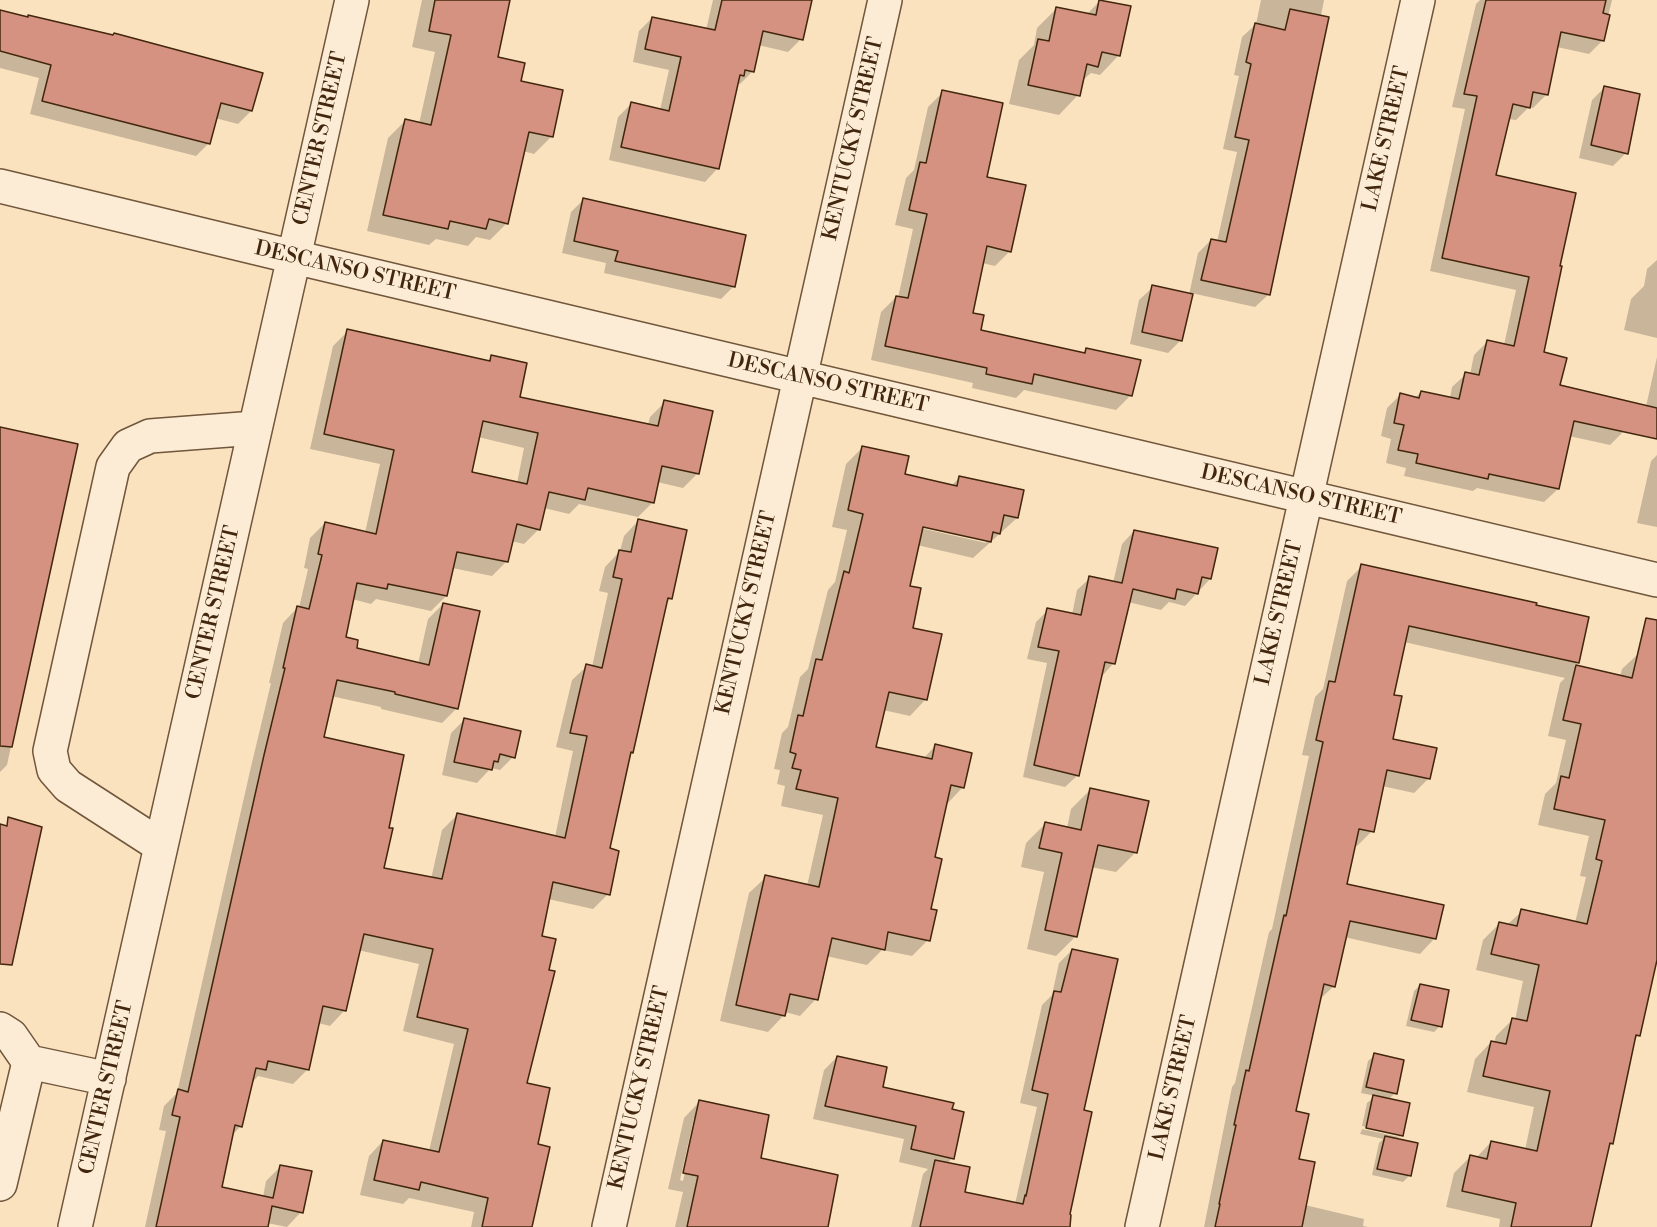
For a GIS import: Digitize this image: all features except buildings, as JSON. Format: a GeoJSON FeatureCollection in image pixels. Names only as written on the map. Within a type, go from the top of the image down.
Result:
{"type":"FeatureCollection","features":[{"type":"Feature","properties":{"kind":"street","name":"CENTER STREET"},"geometry":{"type":"LineString","coordinates":[[75,1227],[352,0]]}},
{"type":"Feature","properties":{"kind":"street","name":"KENTUCKY STREET"},"geometry":{"type":"LineString","coordinates":[[609,1227],[885,0]]}},
{"type":"Feature","properties":{"kind":"street","name":"LAKE STREET"},"geometry":{"type":"LineString","coordinates":[[1142,1227],[1418,0]]}},
{"type":"Feature","properties":{"kind":"street","name":"DESCANSO STREET"},"geometry":{"type":"LineString","coordinates":[[0,186],[1657,580]]}},
{"type":"Feature","properties":{"kind":"street"},"geometry":{"type":"LineString","coordinates":[[161,846],[68,786],[54,770],[50,751],[112,466],[128,446],[150,436],[255,428]]}},
{"type":"Feature","properties":{"kind":"street"},"geometry":{"type":"LineString","coordinates":[[0,1029],[10,1036],[29,1062],[109,1079]]}},
{"type":"Feature","properties":{"kind":"street"},"geometry":{"type":"LineString","coordinates":[[0,1184],[29,1062]]}}]}
